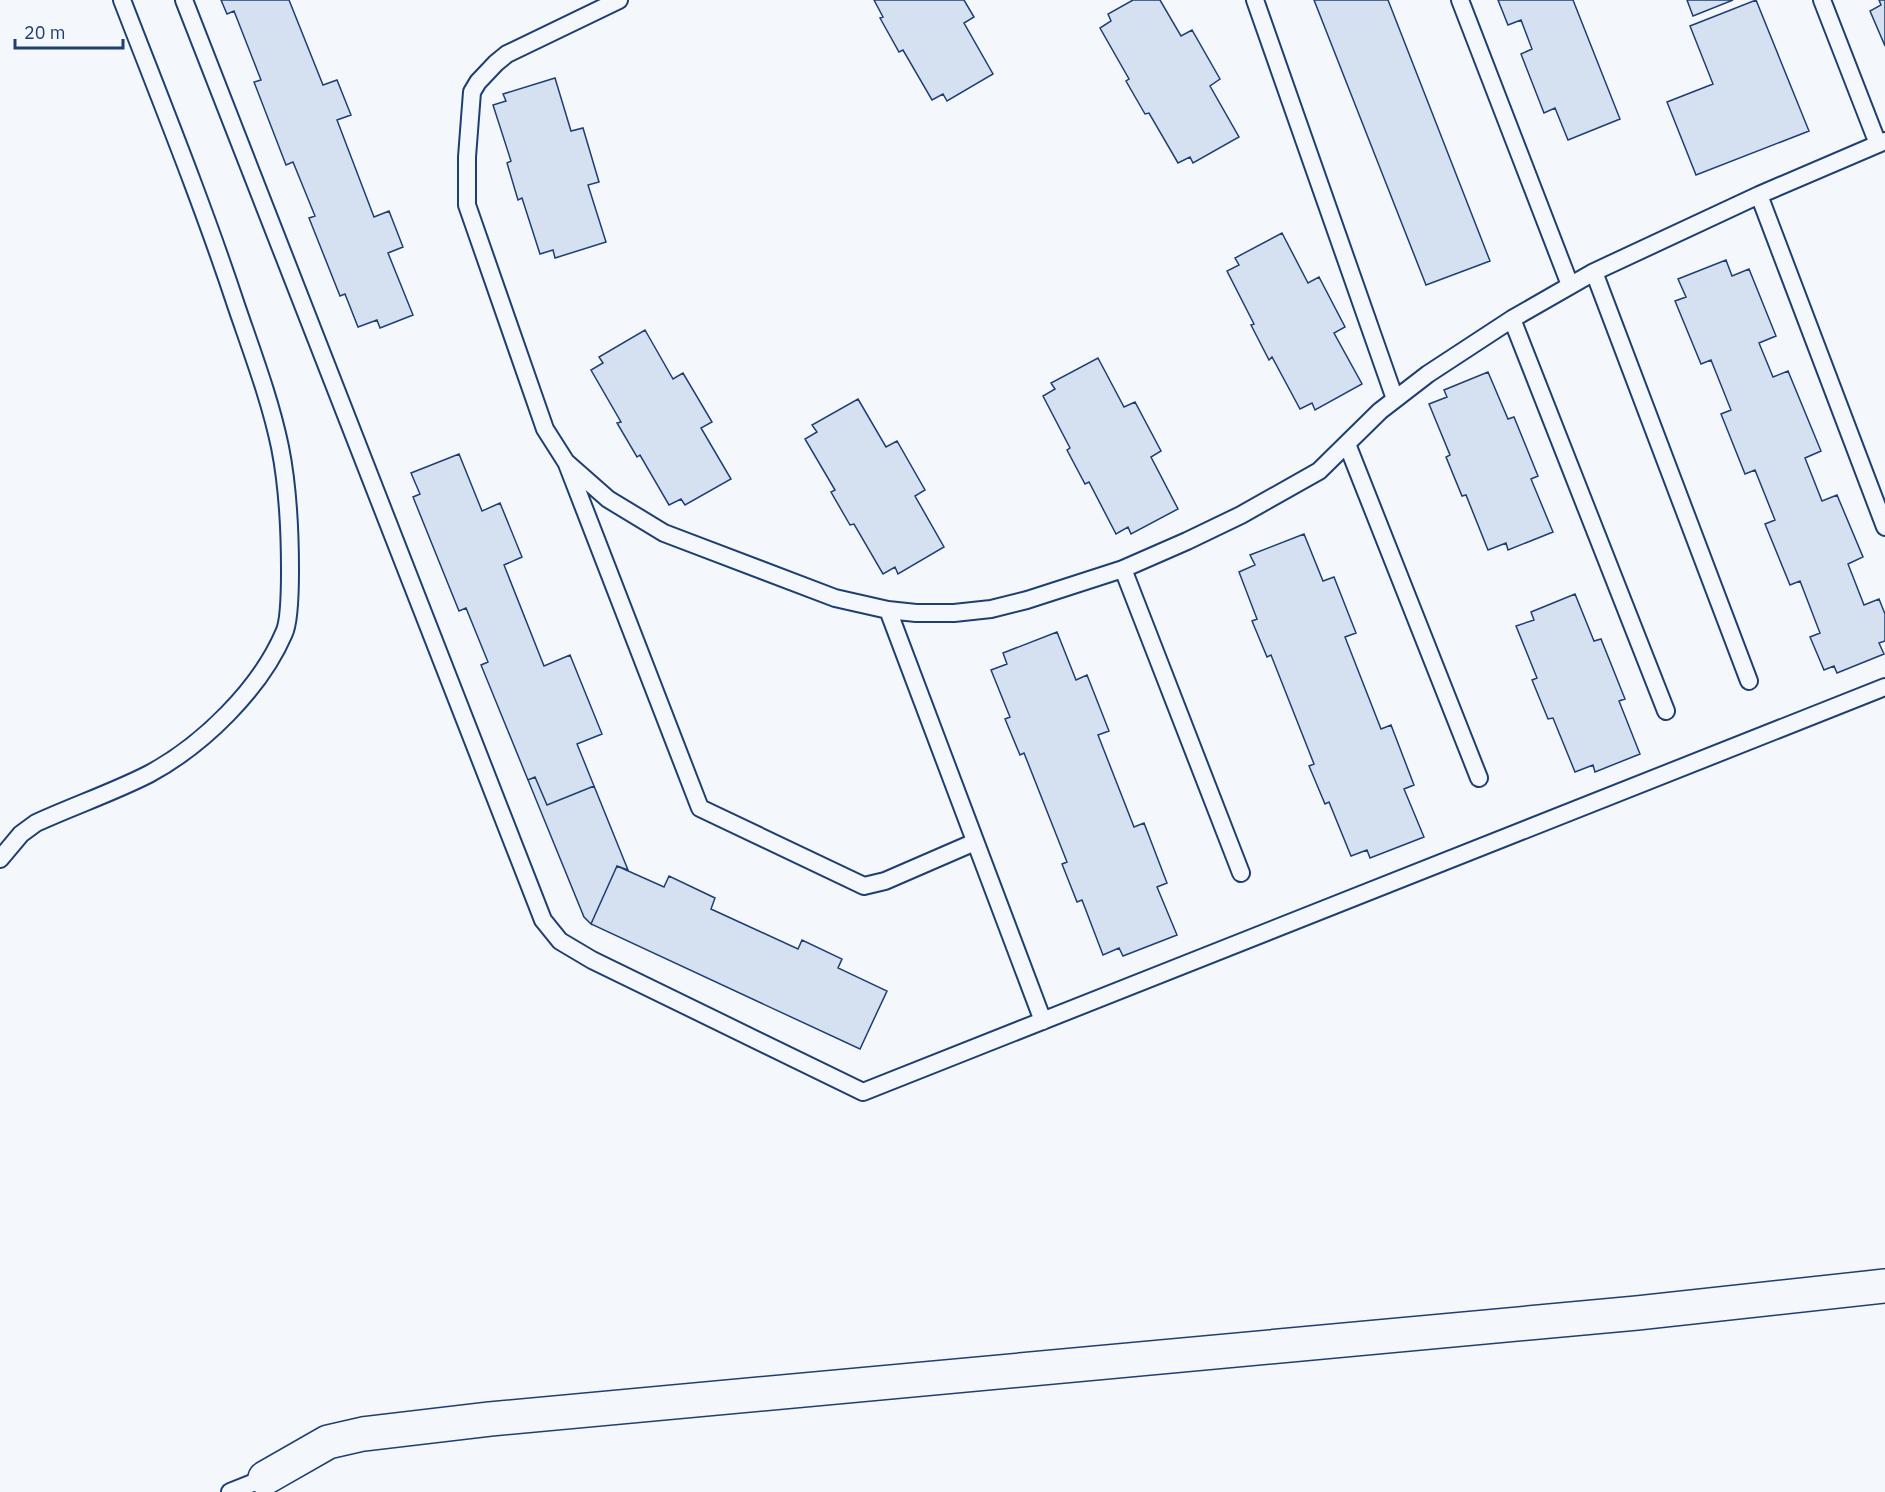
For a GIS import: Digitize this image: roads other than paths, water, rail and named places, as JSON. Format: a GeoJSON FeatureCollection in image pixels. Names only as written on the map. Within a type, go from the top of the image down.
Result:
{"type":"FeatureCollection","features":[{"type":"Feature","properties":{"kind":"street"},"geometry":{"type":"LineString","coordinates":[[265,1478],[328,1442],[363,1434],[490,1419],[1637,1313],[1885,1286]]}},
{"type":"Feature","properties":{"kind":"lane"},"geometry":{"type":"LineString","coordinates":[[0,860],[21,834],[36,823],[149,774],[182,753],[212,729],[240,701],[265,668],[286,631],[290,582],[290,532],[280,449],[271,409],[214,239],[122,0]]}},
{"type":"Feature","properties":{"kind":"lane"},"geometry":{"type":"LineString","coordinates":[[183,0],[543,920],[560,941],[592,960],[863,1092],[1885,687]]}},
{"type":"Feature","properties":{"kind":"lane"},"geometry":{"type":"LineString","coordinates":[[620,0],[507,54],[478,82],[472,92],[467,157],[467,205],[545,429],[566,462],[700,808],[864,886],[885,881],[975,842]]}},
{"type":"Feature","properties":{"kind":"lane"},"geometry":{"type":"LineString","coordinates":[[1255,0],[1395,399]]}},
{"type":"Feature","properties":{"kind":"lane"},"geometry":{"type":"LineString","coordinates":[[1460,0],[1570,285]]}},
{"type":"Feature","properties":{"kind":"lane"},"geometry":{"type":"LineString","coordinates":[[566,462],[608,499],[664,533],[835,598],[888,610],[954,613],[991,609],[1027,600],[1123,569],[1187,542],[1241,515],[1319,471],[1380,411],[1428,374],[1512,319],[1570,285],[1759,195],[1881,143],[1822,0]]}},
{"type":"Feature","properties":{"kind":"lane"},"geometry":{"type":"LineString","coordinates":[[1759,195],[1885,526]]}},
{"type":"Feature","properties":{"kind":"lane"},"geometry":{"type":"LineString","coordinates":[[1594,272],[1749,681]]}},
{"type":"Feature","properties":{"kind":"lane"},"geometry":{"type":"LineString","coordinates":[[1512,319],[1666,711]]}},
{"type":"Feature","properties":{"kind":"lane"},"geometry":{"type":"LineString","coordinates":[[1347,444],[1479,778]]}},
{"type":"Feature","properties":{"kind":"lane"},"geometry":{"type":"LineString","coordinates":[[1123,569],[1241,873]]}},
{"type":"Feature","properties":{"kind":"lane"},"geometry":{"type":"LineString","coordinates":[[888,610],[1043,1021]]}},
{"type":"Feature","properties":{"kind":"lane"},"geometry":{"type":"LineString","coordinates":[[230,1492],[265,1478]]}}]}
